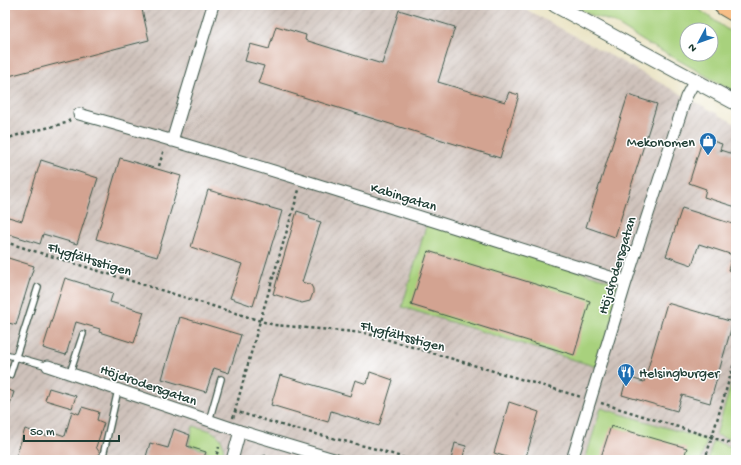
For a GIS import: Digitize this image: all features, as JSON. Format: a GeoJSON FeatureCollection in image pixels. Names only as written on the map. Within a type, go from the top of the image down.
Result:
{"type":"FeatureCollection","features":[{"type":"Feature","properties":{"kind":"highway"},"geometry":{"type":"LineString","coordinates":[[724,5],[736,12]]}},
{"type":"Feature","properties":{"kind":"street"},"geometry":{"type":"LineString","coordinates":[[169,140],[213,5]]}},
{"type":"Feature","properties":{"kind":"street"},"geometry":{"type":"LineString","coordinates":[[555,5],[736,103]]}},
{"type":"Feature","properties":{"kind":"street","name":"Höjdrodersgatan"},"geometry":{"type":"LineString","coordinates":[[572,460],[626,282],[686,97],[695,80]]}},
{"type":"Feature","properties":{"kind":"street","name":"Kabingatan"},"geometry":{"type":"LineString","coordinates":[[79,114],[302,180],[626,282]]}},
{"type":"Feature","properties":{"kind":"street","name":"Höjdrodersgatan"},"geometry":{"type":"LineString","coordinates":[[48,366],[235,430],[337,460]]}},
{"type":"Feature","properties":{"kind":"street"},"geometry":{"type":"LineString","coordinates":[[232,460],[235,430]]}},
{"type":"Feature","properties":{"kind":"lane"},"geometry":{"type":"LineString","coordinates":[[10,375],[38,287]]}},
{"type":"Feature","properties":{"kind":"lane"},"geometry":{"type":"LineString","coordinates":[[70,373],[83,334]]}},
{"type":"Feature","properties":{"kind":"lane"},"geometry":{"type":"LineString","coordinates":[[5,354],[48,366]]}},
{"type":"Feature","properties":{"kind":"lane"},"geometry":{"type":"LineString","coordinates":[[209,421],[221,379]]}},
{"type":"Feature","properties":{"kind":"lane"},"geometry":{"type":"LineString","coordinates":[[102,460],[118,390]]}},
{"type":"Feature","properties":{"kind":"path"},"geometry":{"type":"LineString","coordinates":[[5,140],[14,136],[66,123],[79,114]]}},
{"type":"Feature","properties":{"kind":"path"},"geometry":{"type":"LineString","coordinates":[[159,166],[169,140]]}},
{"type":"Feature","properties":{"kind":"path"},"geometry":{"type":"LineString","coordinates":[[235,430],[234,411],[302,180]]}},
{"type":"Feature","properties":{"kind":"path","name":"Flygfältsstigen"},"geometry":{"type":"LineString","coordinates":[[5,242],[260,321],[287,327],[365,333],[736,445]]}},
{"type":"Feature","properties":{"kind":"path"},"geometry":{"type":"LineString","coordinates":[[705,460],[736,357]]}},
{"type":"Feature","properties":{"kind":"path"},"geometry":{"type":"LineString","coordinates":[[234,411],[288,427],[386,452],[410,460]]}},
{"type":"Feature","properties":{"kind":"path"},"geometry":{"type":"LineString","coordinates":[[215,460],[219,447]]}},
{"type":"Feature","properties":{"kind":"path"},"geometry":{"type":"LineString","coordinates":[[384,460],[386,452]]}},
{"type":"Feature","properties":{"kind":"path"},"geometry":{"type":"LineString","coordinates":[[258,460],[265,456],[281,460]]}},
{"type":"Feature","properties":{"kind":"shaded area"},"geometry":{"type":"Polygon","coordinates":[[[5,5],[518,5],[736,124],[736,460],[5,460],[5,5]]]}},
{"type":"Feature","properties":{"kind":"green space"},"geometry":{"type":"Polygon","coordinates":[[[572,5],[693,5],[717,22],[679,22],[679,60],[648,44],[613,22],[591,15],[572,5]]]}},
{"type":"Feature","properties":{"kind":"green space"},"geometry":{"type":"Polygon","coordinates":[[[719,24],[736,36],[736,93],[682,62],[719,62],[719,24]]]}},
{"type":"Feature","properties":{"kind":"green space"},"geometry":{"type":"Polygon","coordinates":[[[427,223],[623,285],[597,367],[402,307],[427,223]]]}},
{"type":"Feature","properties":{"kind":"green space"},"geometry":{"type":"Polygon","coordinates":[[[736,368],[736,441],[716,435],[736,368]]]}},
{"type":"Feature","properties":{"kind":"green space"},"geometry":{"type":"Polygon","coordinates":[[[601,408],[707,440],[701,460],[585,460],[601,408]]]}},
{"type":"Feature","properties":{"kind":"green space"},"geometry":{"type":"Polygon","coordinates":[[[193,426],[207,429],[221,439],[224,452],[222,460],[204,460],[207,451],[189,445],[193,426]]]}},
{"type":"Feature","properties":{"kind":"green space"},"geometry":{"type":"Polygon","coordinates":[[[713,441],[736,448],[736,460],[708,460],[713,441]]]}},
{"type":"Feature","properties":{"kind":"building"},"geometry":{"type":"Polygon","coordinates":[[[5,5],[141,5],[149,40],[5,77],[5,5]]]}},
{"type":"Feature","properties":{"kind":"building"},"geometry":{"type":"Polygon","coordinates":[[[399,10],[455,27],[438,82],[505,102],[509,92],[519,95],[500,158],[258,83],[264,66],[245,61],[250,44],[269,49],[276,26],[306,35],[305,40],[382,64],[399,10]]]}},
{"type":"Feature","properties":{"kind":"building"},"geometry":{"type":"Polygon","coordinates":[[[628,95],[657,104],[615,237],[586,227],[628,95]]]}},
{"type":"Feature","properties":{"kind":"building"},"geometry":{"type":"Polygon","coordinates":[[[703,138],[722,144],[720,150],[736,155],[736,207],[704,197],[706,189],[689,183],[703,138]]]}},
{"type":"Feature","properties":{"kind":"building"},"geometry":{"type":"Polygon","coordinates":[[[120,158],[181,176],[157,257],[96,239],[120,158]]]}},
{"type":"Feature","properties":{"kind":"building"},"geometry":{"type":"Polygon","coordinates":[[[41,160],[98,178],[77,244],[43,234],[40,244],[5,233],[5,216],[22,221],[41,160]]]}},
{"type":"Feature","properties":{"kind":"building"},"geometry":{"type":"Polygon","coordinates":[[[208,190],[282,211],[253,306],[230,298],[242,264],[191,247],[208,190]]]}},
{"type":"Feature","properties":{"kind":"building"},"geometry":{"type":"Polygon","coordinates":[[[682,208],[736,225],[736,273],[728,270],[733,255],[699,244],[692,265],[666,256],[682,208]]]}},
{"type":"Feature","properties":{"kind":"building"},"geometry":{"type":"Polygon","coordinates":[[[297,211],[309,215],[310,219],[321,222],[302,282],[311,285],[313,293],[310,301],[302,303],[273,294],[297,211]]]}},
{"type":"Feature","properties":{"kind":"building"},"geometry":{"type":"Polygon","coordinates":[[[428,251],[590,301],[574,355],[411,305],[428,251]]]}},
{"type":"Feature","properties":{"kind":"building"},"geometry":{"type":"Polygon","coordinates":[[[5,257],[34,266],[16,325],[5,322],[5,257]]]}},
{"type":"Feature","properties":{"kind":"building"},"geometry":{"type":"Polygon","coordinates":[[[65,278],[113,293],[110,302],[144,312],[134,343],[99,332],[100,329],[76,322],[66,355],[43,348],[65,278]]]}},
{"type":"Feature","properties":{"kind":"building"},"geometry":{"type":"Polygon","coordinates":[[[667,303],[733,322],[710,403],[682,395],[677,411],[622,395],[627,377],[644,382],[667,303]]]}},
{"type":"Feature","properties":{"kind":"building"},"geometry":{"type":"Polygon","coordinates":[[[180,317],[241,335],[229,373],[214,368],[206,392],[162,379],[180,317]]]}},
{"type":"Feature","properties":{"kind":"building"},"geometry":{"type":"Polygon","coordinates":[[[370,372],[393,380],[379,426],[331,411],[328,422],[271,405],[280,375],[350,396],[355,380],[367,384],[370,372]]]}},
{"type":"Feature","properties":{"kind":"building"},"geometry":{"type":"Polygon","coordinates":[[[49,388],[76,396],[72,408],[45,400],[49,388]]]}},
{"type":"Feature","properties":{"kind":"building"},"geometry":{"type":"Polygon","coordinates":[[[5,389],[14,392],[5,420],[5,389]]]}},
{"type":"Feature","properties":{"kind":"building"},"geometry":{"type":"Polygon","coordinates":[[[509,402],[539,412],[525,460],[516,460],[494,453],[509,402]]]}},
{"type":"Feature","properties":{"kind":"building"},"geometry":{"type":"Polygon","coordinates":[[[82,407],[99,412],[97,420],[104,423],[96,447],[100,453],[94,457],[96,460],[15,460],[25,429],[48,436],[50,431],[65,436],[72,411],[79,414],[82,407]]]}},
{"type":"Feature","properties":{"kind":"building"},"geometry":{"type":"Polygon","coordinates":[[[611,426],[687,448],[683,460],[600,460],[611,426]]]}},
{"type":"Feature","properties":{"kind":"building"},"geometry":{"type":"Polygon","coordinates":[[[174,429],[190,435],[187,446],[206,452],[203,460],[145,460],[150,443],[168,448],[174,429]]]}},
{"type":"Feature","properties":{"kind":"building"},"geometry":{"type":"Polygon","coordinates":[[[455,443],[466,446],[462,460],[451,460],[455,443]]]}},
{"type":"Feature","properties":{"kind":"place","name":"Mekonomen"},"geometry":{"type":"Point","coordinates":[708,156]}},
{"type":"Feature","properties":{"kind":"place","name":"Helsingburger"},"geometry":{"type":"Point","coordinates":[626,387]}}]}
